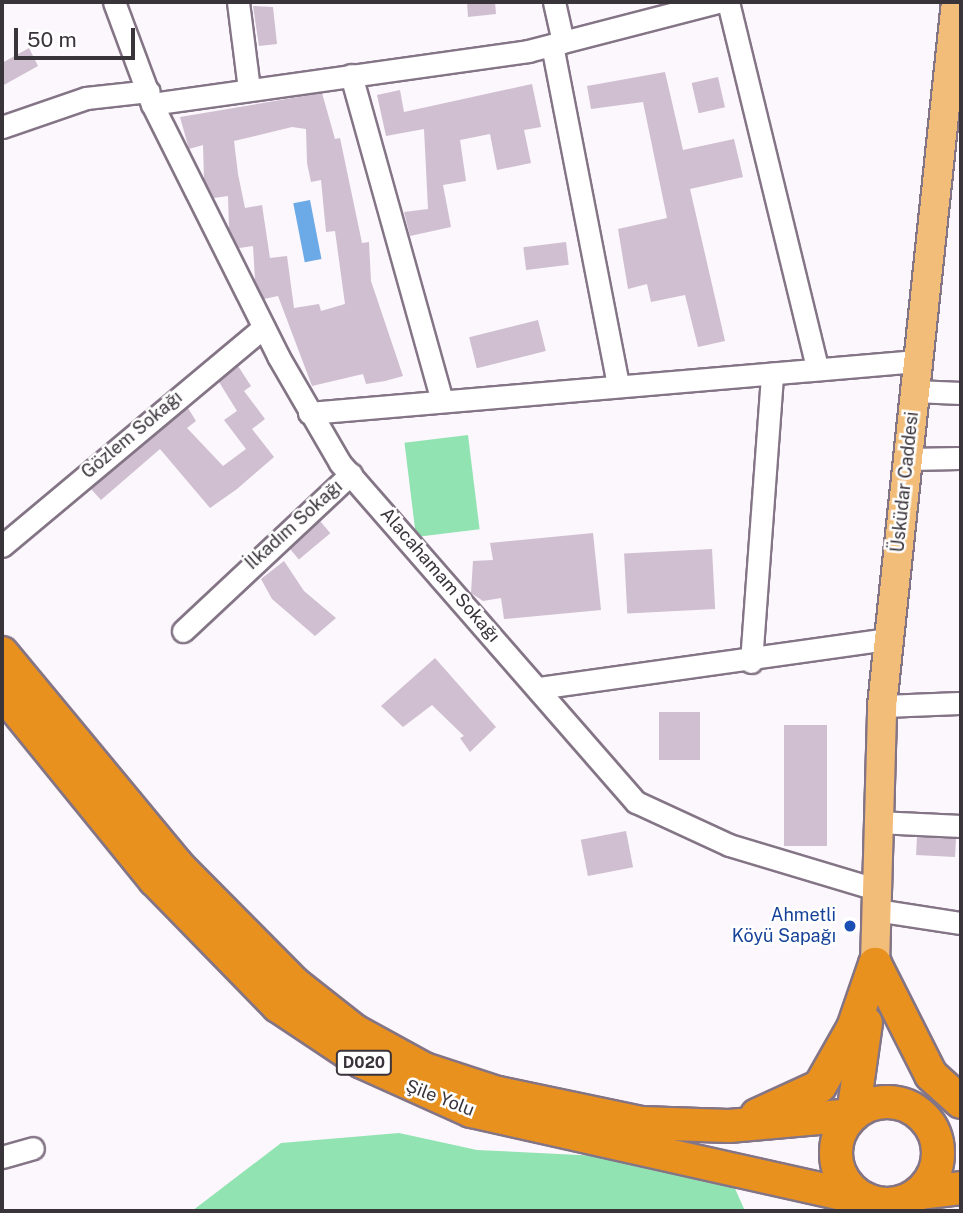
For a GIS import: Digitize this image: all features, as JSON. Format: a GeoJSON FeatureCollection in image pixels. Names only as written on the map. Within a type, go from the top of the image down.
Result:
{"type":"FeatureCollection","features":[{"type":"Feature","properties":{"kind":"highway","name":"Şile Yolu"},"geometry":{"type":"LineString","coordinates":[[2,653],[178,866],[294,983],[355,1031],[424,1069],[498,1093],[641,1124],[729,1126],[853,1115]]}},
{"type":"Feature","properties":{"kind":"highway","name":"Şile Yolu"},"geometry":{"type":"LineString","coordinates":[[2,692],[155,880],[278,1006],[362,1062],[471,1111],[778,1179],[867,1205]]}},
{"type":"Feature","properties":{"kind":"highway"},"geometry":{"type":"LineString","coordinates":[[729,1126],[820,1086],[853,1028],[875,964]]}},
{"type":"Feature","properties":{"kind":"highway"},"geometry":{"type":"LineString","coordinates":[[875,964],[931,1075],[961,1102]]}},
{"type":"Feature","properties":{"kind":"highway","name":"Üsküdar Caddesi"},"geometry":{"type":"LineString","coordinates":[[853,1115],[875,964]]}},
{"type":"Feature","properties":{"kind":"highway","name":"Üsküdar Caddesi"},"geometry":{"type":"LineString","coordinates":[[875,964],[926,1120]]}},
{"type":"Feature","properties":{"kind":"highway"},"geometry":{"type":"LineString","coordinates":[[961,1122],[926,1120],[899,1103],[875,1104],[853,1115],[840,1136],[836,1160],[842,1176],[867,1205],[917,1202],[961,1188]]}},
{"type":"Feature","properties":{"kind":"highway"},"geometry":{"type":"LineString","coordinates":[[917,1202],[937,1166],[936,1142],[926,1120]]}},
{"type":"Feature","properties":{"kind":"highway"},"geometry":{"type":"LineString","coordinates":[[778,1179],[815,1211]]}},
{"type":"Feature","properties":{"kind":"main road","name":"Üsküdar Caddesi"},"geometry":{"type":"LineString","coordinates":[[875,964],[882,706],[917,361],[955,74],[956,2]]}},
{"type":"Feature","properties":{"kind":"street","name":"Alacahamam Sokağı"},"geometry":{"type":"LineString","coordinates":[[114,2],[150,97],[309,413],[351,474],[636,802],[729,845],[876,900],[961,923]]}},
{"type":"Feature","properties":{"kind":"street"},"geometry":{"type":"LineString","coordinates":[[238,2],[249,89]]}},
{"type":"Feature","properties":{"kind":"street"},"geometry":{"type":"LineString","coordinates":[[554,2],[558,44],[618,385]]}},
{"type":"Feature","properties":{"kind":"street"},"geometry":{"type":"LineString","coordinates":[[728,2],[817,368]]}},
{"type":"Feature","properties":{"kind":"street"},"geometry":{"type":"LineString","coordinates":[[2,127],[86,98],[150,97],[249,89],[558,44],[708,3]]}},
{"type":"Feature","properties":{"kind":"street"},"geometry":{"type":"LineString","coordinates":[[351,75],[442,400]]}},
{"type":"Feature","properties":{"kind":"street","name":"Gözlem Sokağı"},"geometry":{"type":"LineString","coordinates":[[2,545],[264,327]]}},
{"type":"Feature","properties":{"kind":"street"},"geometry":{"type":"LineString","coordinates":[[309,413],[917,361]]}},
{"type":"Feature","properties":{"kind":"street"},"geometry":{"type":"LineString","coordinates":[[751,662],[772,374]]}},
{"type":"Feature","properties":{"kind":"street"},"geometry":{"type":"LineString","coordinates":[[914,391],[961,393]]}},
{"type":"Feature","properties":{"kind":"street"},"geometry":{"type":"LineString","coordinates":[[907,459],[961,458]]}},
{"type":"Feature","properties":{"kind":"street","name":"İlkadım Sokağı"},"geometry":{"type":"LineString","coordinates":[[183,631],[237,576],[351,474]]}},
{"type":"Feature","properties":{"kind":"street"},"geometry":{"type":"LineString","coordinates":[[539,688],[751,662],[889,639]]}},
{"type":"Feature","properties":{"kind":"street"},"geometry":{"type":"LineString","coordinates":[[882,706],[961,703]]}},
{"type":"Feature","properties":{"kind":"street"},"geometry":{"type":"LineString","coordinates":[[877,822],[961,826]]}},
{"type":"Feature","properties":{"kind":"street"},"geometry":{"type":"LineString","coordinates":[[2,1157],[33,1148]]}},
{"type":"Feature","properties":{"kind":"green space"},"geometry":{"type":"Polygon","coordinates":[[[468,435],[480,529],[416,537],[404,443],[468,435]]]}},
{"type":"Feature","properties":{"kind":"green space"},"geometry":{"type":"Polygon","coordinates":[[[399,1133],[477,1150],[620,1157],[733,1184],[745,1211],[192,1211],[281,1143],[399,1133]]]}},
{"type":"Feature","properties":{"kind":"water"},"geometry":{"type":"Polygon","coordinates":[[[310,200],[321,259],[305,262],[293,203],[310,200]]]}},
{"type":"Feature","properties":{"kind":"building"},"geometry":{"type":"Polygon","coordinates":[[[467,2],[495,2],[496,14],[468,17],[467,2]]]}},
{"type":"Feature","properties":{"kind":"building"},"geometry":{"type":"Polygon","coordinates":[[[253,6],[273,7],[277,44],[259,46],[253,6]]]}},
{"type":"Feature","properties":{"kind":"building"},"geometry":{"type":"Polygon","coordinates":[[[29,48],[38,66],[2,86],[2,63],[29,48]]]}},
{"type":"Feature","properties":{"kind":"building"},"geometry":{"type":"Polygon","coordinates":[[[665,72],[683,150],[734,139],[743,177],[690,189],[725,341],[698,347],[685,295],[651,302],[647,284],[628,289],[618,229],[667,218],[643,102],[591,109],[587,86],[665,72]]]}},
{"type":"Feature","properties":{"kind":"building"},"geometry":{"type":"Polygon","coordinates":[[[718,77],[725,107],[699,113],[692,83],[718,77]]]}},
{"type":"Feature","properties":{"kind":"building"},"geometry":{"type":"Polygon","coordinates":[[[532,84],[541,127],[524,130],[531,163],[497,170],[490,134],[460,140],[466,181],[443,185],[451,227],[410,236],[404,212],[428,209],[424,129],[386,136],[377,95],[400,90],[404,112],[532,84]]]}},
{"type":"Feature","properties":{"kind":"building"},"geometry":{"type":"Polygon","coordinates":[[[322,93],[335,139],[340,138],[362,243],[369,242],[371,281],[403,376],[366,384],[363,374],[312,386],[278,296],[264,299],[255,280],[253,246],[239,248],[229,229],[228,196],[214,198],[204,179],[203,145],[189,149],[180,117],[322,93]],[[292,127],[234,141],[245,208],[262,205],[270,258],[287,256],[294,308],[319,304],[321,311],[345,304],[335,231],[326,232],[321,180],[311,182],[307,163],[306,129],[292,127]]]}},
{"type":"Feature","properties":{"kind":"building"},"geometry":{"type":"Polygon","coordinates":[[[566,242],[569,265],[526,270],[523,247],[566,242]]]}},
{"type":"Feature","properties":{"kind":"building"},"geometry":{"type":"Polygon","coordinates":[[[538,320],[546,351],[477,368],[469,337],[538,320]]]}},
{"type":"Feature","properties":{"kind":"building"},"geometry":{"type":"Polygon","coordinates":[[[238,366],[251,386],[244,391],[265,419],[252,429],[274,457],[237,489],[210,508],[160,449],[101,500],[91,489],[188,408],[196,421],[187,428],[223,466],[246,449],[224,420],[237,411],[219,382],[238,366]]]}},
{"type":"Feature","properties":{"kind":"building"},"geometry":{"type":"Polygon","coordinates":[[[320,521],[330,533],[299,560],[289,547],[320,521]]]}},
{"type":"Feature","properties":{"kind":"building"},"geometry":{"type":"Polygon","coordinates":[[[593,533],[601,610],[504,619],[501,598],[483,601],[471,593],[473,561],[493,560],[490,543],[593,533]]]}},
{"type":"Feature","properties":{"kind":"building"},"geometry":{"type":"Polygon","coordinates":[[[712,549],[715,609],[627,614],[624,554],[712,549]]]}},
{"type":"Feature","properties":{"kind":"building"},"geometry":{"type":"Polygon","coordinates":[[[284,561],[304,591],[336,618],[315,636],[272,599],[261,579],[284,561]]]}},
{"type":"Feature","properties":{"kind":"building"},"geometry":{"type":"Polygon","coordinates":[[[435,658],[496,727],[470,752],[460,738],[464,736],[432,705],[403,727],[381,706],[435,658]]]}},
{"type":"Feature","properties":{"kind":"building"},"geometry":{"type":"Polygon","coordinates":[[[659,712],[700,712],[700,760],[659,760],[659,712]]]}},
{"type":"Feature","properties":{"kind":"building"},"geometry":{"type":"Polygon","coordinates":[[[784,725],[827,725],[827,846],[784,846],[784,725]]]}},
{"type":"Feature","properties":{"kind":"building"},"geometry":{"type":"Polygon","coordinates":[[[626,831],[633,867],[588,876],[581,840],[626,831]]]}},
{"type":"Feature","properties":{"kind":"building"},"geometry":{"type":"Polygon","coordinates":[[[917,837],[956,839],[955,857],[916,855],[917,837]]]}},
{"type":"Feature","properties":{"kind":"place","name":"Ahmetli Köyü Sapağı"},"geometry":{"type":"Point","coordinates":[850,926]}}]}
